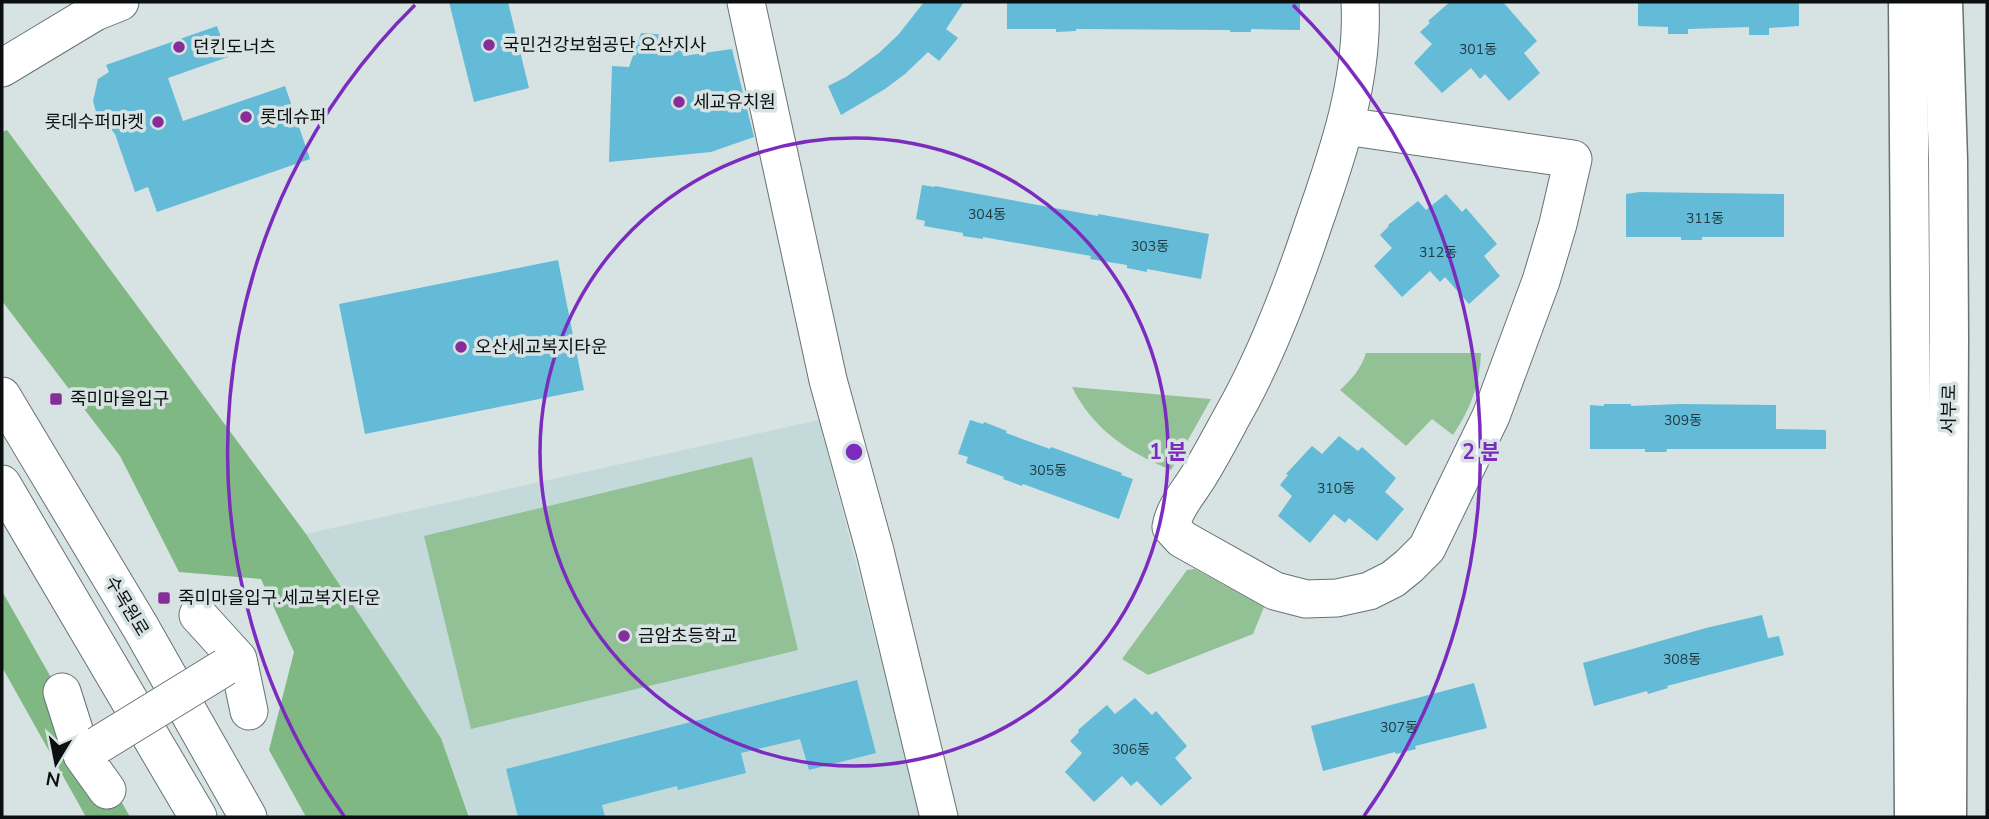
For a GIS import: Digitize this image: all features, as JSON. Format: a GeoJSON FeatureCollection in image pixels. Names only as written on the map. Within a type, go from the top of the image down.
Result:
{"type":"FeatureCollection","features":[{"type":"Feature","properties":{"kind":"main road"},"geometry":{"type":"LineString","coordinates":[[1909,2],[1914,817]]}},
{"type":"Feature","properties":{"kind":"main road","name":"서부로"},"geometry":{"type":"LineString","coordinates":[[1943,2],[1948,160],[1949,338],[1947,817]]}},
{"type":"Feature","properties":{"kind":"street"},"geometry":{"type":"LineString","coordinates":[[746,2],[828,380],[874,551],[939,817]]}},
{"type":"Feature","properties":{"kind":"street"},"geometry":{"type":"LineString","coordinates":[[1345,126],[1573,159],[1541,281],[1491,416],[1427,548],[1393,579],[1369,591],[1337,598],[1306,599],[1275,591],[1182,539],[1171,527],[1172,519],[1242,398],[1291,289],[1345,126],[1353,91],[1361,23],[1360,2]]}},
{"type":"Feature","properties":{"kind":"street"},"geometry":{"type":"LineString","coordinates":[[2,68],[102,5]]}},
{"type":"Feature","properties":{"kind":"street","name":"수목원로"},"geometry":{"type":"LineString","coordinates":[[2,396],[141,628],[248,817]]}},
{"type":"Feature","properties":{"kind":"street"},"geometry":{"type":"LineString","coordinates":[[2,484],[198,817]]}},
{"type":"Feature","properties":{"kind":"street"},"geometry":{"type":"LineString","coordinates":[[198,615],[231,663],[249,711]]}},
{"type":"Feature","properties":{"kind":"street"},"geometry":{"type":"LineString","coordinates":[[90,750],[231,663]]}},
{"type":"Feature","properties":{"kind":"street"},"geometry":{"type":"LineString","coordinates":[[62,692],[107,790]]}},
{"type":"Feature","properties":{"kind":"shaded area","name":"금암초등학교"},"geometry":{"type":"Polygon","coordinates":[[[819,420],[921,817],[470,817],[441,738],[306,534],[819,420]]]}},
{"type":"Feature","properties":{"kind":"green space"},"geometry":{"type":"Polygon","coordinates":[[[7,130],[306,534],[441,738],[469,817],[306,817],[269,750],[294,652],[261,579],[179,572],[120,456],[2,301],[2,132],[7,130]]]}},
{"type":"Feature","properties":{"kind":"green space"},"geometry":{"type":"Polygon","coordinates":[[[1366,353],[1481,353],[1473,396],[1453,435],[1432,419],[1406,446],[1340,390],[1356,373],[1366,353]]]}},
{"type":"Feature","properties":{"kind":"green space"},"geometry":{"type":"Polygon","coordinates":[[[1072,387],[1211,399],[1171,470],[1113,438],[1090,415],[1072,387]]]}},
{"type":"Feature","properties":{"kind":"green space"},"geometry":{"type":"Polygon","coordinates":[[[752,457],[798,650],[471,729],[424,536],[752,457]]]}},
{"type":"Feature","properties":{"kind":"green space"},"geometry":{"type":"Polygon","coordinates":[[[1195,569],[1264,607],[1253,634],[1148,675],[1122,659],[1187,570],[1195,569]]]}},
{"type":"Feature","properties":{"kind":"green space"},"geometry":{"type":"Polygon","coordinates":[[[2,591],[130,817],[86,817],[2,667],[2,591]]]}},
{"type":"Feature","properties":{"kind":"building","name":"국민건강보험공단 오산지사"},"geometry":{"type":"Polygon","coordinates":[[[449,2],[508,2],[529,88],[474,102],[449,2]]]}},
{"type":"Feature","properties":{"kind":"building"},"geometry":{"type":"Polygon","coordinates":[[[924,2],[964,2],[946,29],[958,38],[939,61],[928,52],[885,89],[841,115],[828,86],[846,77],[879,53],[899,34],[924,2]]]}},
{"type":"Feature","properties":{"kind":"building"},"geometry":{"type":"Polygon","coordinates":[[[1007,2],[1300,2],[1300,30],[1251,29],[1251,32],[1230,32],[1076,29],[1056,32],[1056,29],[1007,29],[1007,2]]]}},
{"type":"Feature","properties":{"kind":"building"},"geometry":{"type":"Polygon","coordinates":[[[1450,2],[1503,2],[1537,41],[1524,53],[1540,73],[1509,101],[1485,74],[1480,79],[1471,68],[1442,93],[1414,63],[1432,44],[1420,32],[1430,23],[1428,21],[1450,2]]]}},
{"type":"Feature","properties":{"kind":"building"},"geometry":{"type":"Polygon","coordinates":[[[1638,2],[1799,2],[1799,26],[1769,28],[1769,35],[1749,35],[1749,27],[1688,29],[1688,34],[1668,34],[1668,27],[1638,26],[1638,2]]]}},
{"type":"Feature","properties":{"kind":"building","name":"롯데슈퍼"},"geometry":{"type":"Polygon","coordinates":[[[217,26],[228,57],[168,78],[183,121],[285,86],[310,159],[157,212],[148,187],[135,192],[115,134],[96,112],[93,101],[98,79],[109,72],[106,65],[217,26]]]}},
{"type":"Feature","properties":{"kind":"building","name":"세교유치원"},"geometry":{"type":"Polygon","coordinates":[[[641,33],[682,36],[683,56],[732,49],[754,137],[711,152],[609,162],[612,66],[629,67],[641,33]]]}},
{"type":"Feature","properties":{"kind":"building"},"geometry":{"type":"Polygon","coordinates":[[[922,185],[1209,234],[1201,279],[1147,269],[1147,272],[1127,268],[1127,265],[1090,259],[1091,256],[963,236],[963,233],[924,226],[925,221],[916,219],[922,185]]]}},
{"type":"Feature","properties":{"kind":"building"},"geometry":{"type":"Polygon","coordinates":[[[1446,194],[1462,212],[1466,208],[1497,244],[1484,256],[1500,276],[1469,304],[1445,277],[1440,282],[1430,271],[1402,297],[1374,266],[1392,248],[1380,235],[1388,225],[1418,201],[1426,210],[1446,194]]]}},
{"type":"Feature","properties":{"kind":"building"},"geometry":{"type":"Polygon","coordinates":[[[1626,194],[1784,194],[1784,237],[1702,237],[1702,240],[1681,240],[1681,237],[1626,237],[1626,194]]]}},
{"type":"Feature","properties":{"kind":"building","name":"오산세교복지타운"},"geometry":{"type":"Polygon","coordinates":[[[558,260],[584,390],[365,434],[339,304],[558,260]]]}},
{"type":"Feature","properties":{"kind":"building"},"geometry":{"type":"Polygon","coordinates":[[[1590,405],[1776,405],[1776,429],[1826,430],[1826,449],[1667,449],[1666,452],[1645,452],[1645,449],[1590,449],[1590,405]]]}},
{"type":"Feature","properties":{"kind":"building"},"geometry":{"type":"Polygon","coordinates":[[[970,420],[983,424],[984,422],[1007,431],[1006,433],[1050,449],[1051,447],[1133,479],[1119,519],[1023,484],[1022,486],[966,463],[968,457],[958,454],[970,420]]]}},
{"type":"Feature","properties":{"kind":"building"},"geometry":{"type":"Polygon","coordinates":[[[1339,436],[1358,451],[1362,447],[1396,478],[1385,492],[1404,509],[1377,541],[1349,518],[1345,523],[1334,514],[1310,543],[1278,516],[1292,496],[1280,485],[1288,475],[1286,474],[1312,446],[1322,454],[1339,436]]]}},
{"type":"Feature","properties":{"kind":"building"},"geometry":{"type":"Polygon","coordinates":[[[1762,615],[1768,638],[1779,636],[1784,655],[1667,686],[1668,688],[1648,694],[1647,691],[1594,706],[1583,663],[1762,615]]]}},
{"type":"Feature","properties":{"kind":"building"},"geometry":{"type":"Polygon","coordinates":[[[857,680],[876,753],[809,770],[800,739],[741,753],[746,773],[678,790],[677,786],[602,805],[605,817],[518,817],[506,769],[857,680]]]}},
{"type":"Feature","properties":{"kind":"building"},"geometry":{"type":"Polygon","coordinates":[[[1474,683],[1487,728],[1415,746],[1416,749],[1323,771],[1311,726],[1474,683]]]}},
{"type":"Feature","properties":{"kind":"building"},"geometry":{"type":"Polygon","coordinates":[[[1135,698],[1152,715],[1156,711],[1187,746],[1175,758],[1192,778],[1161,806],[1137,781],[1131,786],[1122,776],[1094,802],[1065,772],[1082,753],[1070,741],[1078,730],[1107,705],[1115,714],[1135,698]]]}},
{"type":"Feature","properties":{"kind":"place","name":"국민건강보험공단 오산지사"},"geometry":{"type":"Point","coordinates":[489,45]}},
{"type":"Feature","properties":{"kind":"place","name":"던킨도너츠"},"geometry":{"type":"Point","coordinates":[179,47]}},
{"type":"Feature","properties":{"kind":"place","name":"세교유치원"},"geometry":{"type":"Point","coordinates":[679,102]}},
{"type":"Feature","properties":{"kind":"place","name":"롯데슈퍼"},"geometry":{"type":"Point","coordinates":[246,117]}},
{"type":"Feature","properties":{"kind":"place","name":"롯데수퍼마켓"},"geometry":{"type":"Point","coordinates":[158,122]}},
{"type":"Feature","properties":{"kind":"place","name":"오산세교복지타운"},"geometry":{"type":"Point","coordinates":[461,347]}},
{"type":"Feature","properties":{"kind":"place","name":"죽미마을입구"},"geometry":{"type":"Point","coordinates":[56,399]}},
{"type":"Feature","properties":{"kind":"place","name":"죽미마을입구.세교복지타운"},"geometry":{"type":"Point","coordinates":[164,598]}},
{"type":"Feature","properties":{"kind":"place","name":"금암초등학교"},"geometry":{"type":"Point","coordinates":[624,636]}}]}
